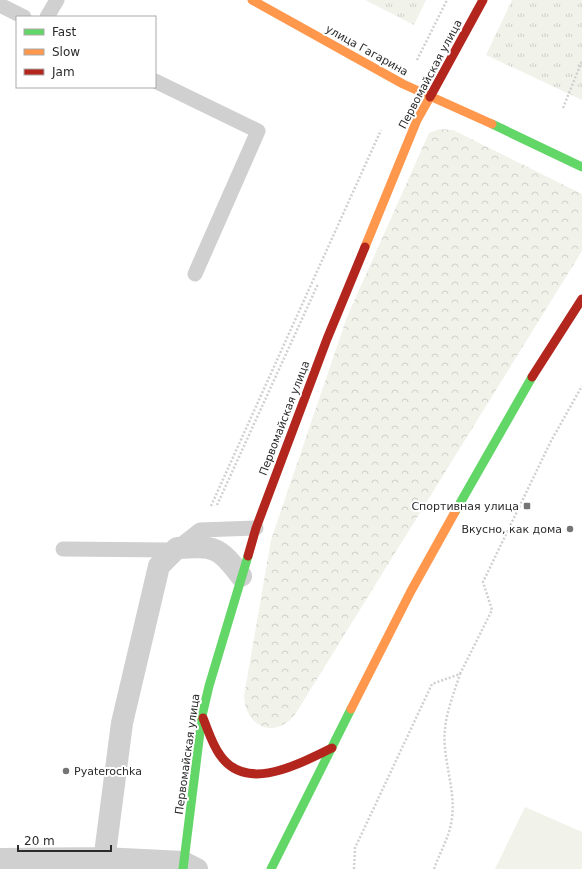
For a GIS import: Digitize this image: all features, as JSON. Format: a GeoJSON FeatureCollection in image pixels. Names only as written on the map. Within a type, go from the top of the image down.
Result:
{"type":"FeatureCollection","features":[{"type":"Feature","properties":{"kind":"main road","name":"улица Гагарина"},"geometry":{"type":"LineString","coordinates":[[252,0],[403,84],[432,96],[582,167]]}},
{"type":"Feature","properties":{"kind":"main road","name":"Первомайская улица"},"geometry":{"type":"LineString","coordinates":[[188,867],[202,716],[209,686],[256,528],[327,339],[417,120],[432,96],[483,0]]}},
{"type":"Feature","properties":{"kind":"main road"},"geometry":{"type":"LineString","coordinates":[[271,869],[411,591],[525,388],[582,299]]}},
{"type":"Feature","properties":{"kind":"main road"},"geometry":{"type":"LineString","coordinates":[[202,716],[215,746],[223,759],[237,770],[263,774],[288,769],[332,748]]}},
{"type":"Feature","properties":{"kind":"street"},"geometry":{"type":"LineString","coordinates":[[103,863],[122,723],[159,566],[177,548],[207,547],[227,557],[241,576]]}},
{"type":"Feature","properties":{"kind":"street"},"geometry":{"type":"LineString","coordinates":[[0,859],[188,867]]}},
{"type":"Feature","properties":{"kind":"lane"},"geometry":{"type":"LineString","coordinates":[[48,16],[57,0]]}},
{"type":"Feature","properties":{"kind":"lane"},"geometry":{"type":"LineString","coordinates":[[0,5],[22,16]]}},
{"type":"Feature","properties":{"kind":"lane"},"geometry":{"type":"LineString","coordinates":[[156,81],[258,131],[195,274]]}},
{"type":"Feature","properties":{"kind":"lane"},"geometry":{"type":"LineString","coordinates":[[63,549],[177,548],[200,530],[256,528]]}},
{"type":"Feature","properties":{"kind":"path"},"geometry":{"type":"LineString","coordinates":[[403,84],[430,37],[447,0]]}},
{"type":"Feature","properties":{"kind":"path"},"geometry":{"type":"LineString","coordinates":[[563,108],[582,61]]}},
{"type":"Feature","properties":{"kind":"path"},"geometry":{"type":"LineString","coordinates":[[206,510],[211,506],[384,124]]}},
{"type":"Feature","properties":{"kind":"path"},"geometry":{"type":"LineString","coordinates":[[214,512],[321,277]]}},
{"type":"Feature","properties":{"kind":"path"},"geometry":{"type":"LineString","coordinates":[[434,869],[446,840],[452,819],[453,792],[445,747],[446,714],[460,674],[492,610],[483,582],[551,441],[582,386]]}},
{"type":"Feature","properties":{"kind":"path"},"geometry":{"type":"LineString","coordinates":[[354,869],[355,848],[432,684],[460,674]]}},
{"type":"Feature","properties":{"kind":"green space"},"geometry":{"type":"Polygon","coordinates":[[[365,0],[426,0],[414,25],[365,0]]]}},
{"type":"Feature","properties":{"kind":"green space"},"geometry":{"type":"Polygon","coordinates":[[[512,0],[582,0],[582,100],[486,55],[512,0]]]}},
{"type":"Feature","properties":{"kind":"green space"},"geometry":{"type":"Polygon","coordinates":[[[440,129],[453,130],[582,194],[582,251],[296,713],[280,726],[271,728],[263,727],[256,723],[250,716],[246,707],[244,696],[271,540],[347,317],[429,133],[440,129]]]}},
{"type":"Feature","properties":{"kind":"green space"},"geometry":{"type":"Polygon","coordinates":[[[525,807],[582,832],[582,869],[495,869],[525,807]]]}},
{"type":"Feature","properties":{"kind":"traffic: fast"},"geometry":{"type":"LineString","coordinates":[[492,124],[582,167]]}},
{"type":"Feature","properties":{"kind":"traffic: fast"},"geometry":{"type":"LineString","coordinates":[[455,512],[532,377]]}},
{"type":"Feature","properties":{"kind":"traffic: fast"},"geometry":{"type":"LineString","coordinates":[[183,869],[202,716],[209,686],[248,556]]}},
{"type":"Feature","properties":{"kind":"traffic: fast"},"geometry":{"type":"LineString","coordinates":[[271,869],[351,709]]}},
{"type":"Feature","properties":{"kind":"traffic: slow"},"geometry":{"type":"LineString","coordinates":[[252,0],[403,84],[492,124]]}},
{"type":"Feature","properties":{"kind":"traffic: slow"},"geometry":{"type":"LineString","coordinates":[[365,247],[417,120],[430,97]]}},
{"type":"Feature","properties":{"kind":"traffic: slow"},"geometry":{"type":"LineString","coordinates":[[351,709],[411,591],[455,512]]}},
{"type":"Feature","properties":{"kind":"traffic: jam"},"geometry":{"type":"LineString","coordinates":[[430,97],[483,0]]}},
{"type":"Feature","properties":{"kind":"traffic: jam"},"geometry":{"type":"LineString","coordinates":[[248,556],[256,528],[327,339],[365,247]]}},
{"type":"Feature","properties":{"kind":"traffic: jam"},"geometry":{"type":"LineString","coordinates":[[532,377],[582,299]]}},
{"type":"Feature","properties":{"kind":"traffic: jam"},"geometry":{"type":"LineString","coordinates":[[203,718],[212,742],[220,755],[231,767],[244,772],[259,774],[274,772],[305,761],[332,748]]}},
{"type":"Feature","properties":{"kind":"place","name":"Спортивная улица"},"geometry":{"type":"Point","coordinates":[527,506]}},
{"type":"Feature","properties":{"kind":"place","name":"Вкусно, как дома"},"geometry":{"type":"Point","coordinates":[570,529]}},
{"type":"Feature","properties":{"kind":"place","name":"Pyaterochka"},"geometry":{"type":"Point","coordinates":[66,771]}}]}
